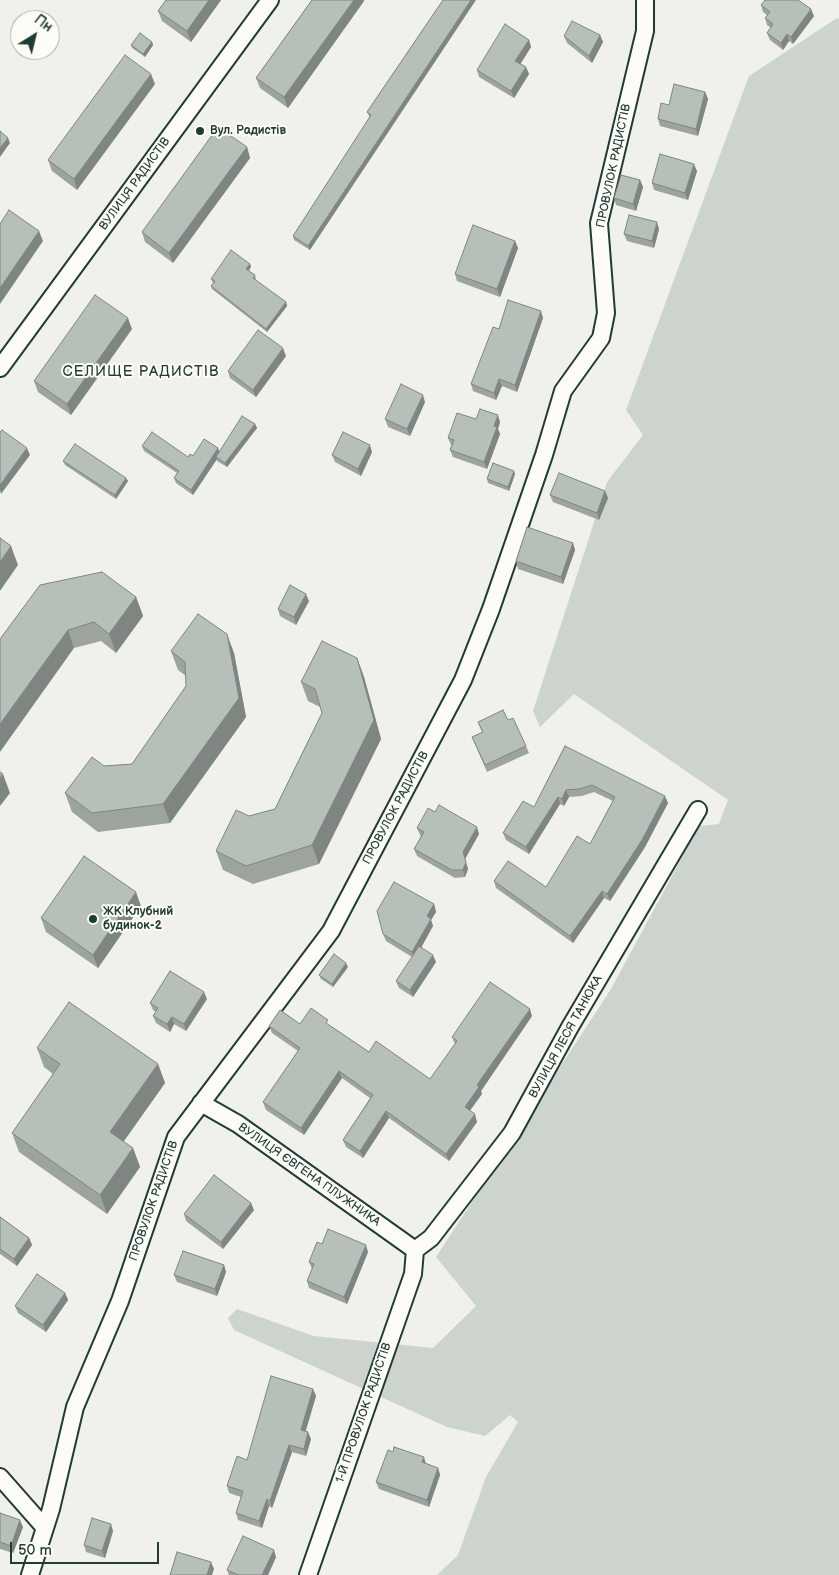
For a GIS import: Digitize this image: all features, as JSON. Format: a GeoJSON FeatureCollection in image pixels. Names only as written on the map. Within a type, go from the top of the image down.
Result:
{"type":"FeatureCollection","features":[{"type":"Feature","properties":{"kind":"street","name":"ВУЛИЦЯ РАДИСТІВ"},"geometry":{"type":"LineString","coordinates":[[0,368],[270,0]]}},
{"type":"Feature","properties":{"kind":"street","name":"ПРОВУЛОК РАДИСТІВ"},"geometry":{"type":"LineString","coordinates":[[30,1575],[45,1528],[75,1406],[120,1302],[176,1137],[332,931],[463,680],[494,600],[544,455],[563,391],[600,338],[606,313],[599,223],[645,31],[645,0]]}},
{"type":"Feature","properties":{"kind":"street","name":"ВУЛИЦЯ ЛЕСЯ ТАНЮКА"},"geometry":{"type":"LineString","coordinates":[[415,1250],[431,1238],[512,1133],[570,1027],[698,810]]}},
{"type":"Feature","properties":{"kind":"street","name":"ВУЛИЦЯ ЄВГЕНА ПЛУЖНИКА"},"geometry":{"type":"LineString","coordinates":[[201,1103],[238,1124],[415,1250]]}},
{"type":"Feature","properties":{"kind":"street","name":"1-Й ПРОВУЛОК РАДИСТІВ"},"geometry":{"type":"LineString","coordinates":[[308,1575],[413,1274],[415,1250]]}},
{"type":"Feature","properties":{"kind":"street"},"geometry":{"type":"LineString","coordinates":[[0,1477],[45,1528]]}},
{"type":"Feature","properties":{"kind":"shaded area"},"geometry":{"type":"Polygon","coordinates":[[[837,18],[839,19],[839,1575],[437,1575],[458,1555],[486,1477],[518,1422],[510,1415],[485,1436],[447,1427],[234,1330],[228,1318],[237,1309],[314,1336],[433,1348],[476,1306],[436,1257],[611,989],[699,826],[719,824],[728,800],[574,694],[540,727],[533,711],[607,482],[643,435],[626,410],[749,76],[837,18]]]}},
{"type":"Feature","properties":{"kind":"building"},"geometry":{"type":"Polygon","coordinates":[[[166,0],[209,0],[187,31],[158,11],[166,0]]]}},
{"type":"Feature","properties":{"kind":"building"},"geometry":{"type":"Polygon","coordinates":[[[312,0],[354,0],[284,97],[256,78],[312,0]]]}},
{"type":"Feature","properties":{"kind":"building"},"geometry":{"type":"Polygon","coordinates":[[[443,0],[471,0],[308,246],[293,236],[371,115],[367,112],[443,0]]]}},
{"type":"Feature","properties":{"kind":"building"},"geometry":{"type":"Polygon","coordinates":[[[765,0],[798,0],[811,9],[791,37],[787,34],[781,43],[767,33],[773,24],[765,18],[770,12],[761,5],[765,0]]]}},
{"type":"Feature","properties":{"kind":"building"},"geometry":{"type":"Polygon","coordinates":[[[572,21],[600,35],[589,56],[564,36],[572,21]]]}},
{"type":"Feature","properties":{"kind":"building"},"geometry":{"type":"Polygon","coordinates":[[[505,24],[529,40],[515,61],[526,67],[511,91],[477,70],[505,24]]]}},
{"type":"Feature","properties":{"kind":"building"},"geometry":{"type":"Polygon","coordinates":[[[140,33],[152,42],[143,54],[131,45],[140,33]]]}},
{"type":"Feature","properties":{"kind":"building"},"geometry":{"type":"Polygon","coordinates":[[[125,55],[151,74],[74,179],[48,160],[125,55]]]}},
{"type":"Feature","properties":{"kind":"building"},"geometry":{"type":"Polygon","coordinates":[[[674,84],[705,92],[696,129],[658,119],[661,103],[669,105],[674,84]]]}},
{"type":"Feature","properties":{"kind":"building"},"geometry":{"type":"Polygon","coordinates":[[[218,127],[247,147],[169,253],[142,232],[218,127]]]}},
{"type":"Feature","properties":{"kind":"building"},"geometry":{"type":"Polygon","coordinates":[[[0,131],[8,138],[0,148],[0,131]]]}},
{"type":"Feature","properties":{"kind":"building"},"geometry":{"type":"Polygon","coordinates":[[[660,154],[694,164],[685,193],[652,183],[660,154]]]}},
{"type":"Feature","properties":{"kind":"building"},"geometry":{"type":"Polygon","coordinates":[[[621,175],[640,180],[633,204],[614,198],[621,175]]]}},
{"type":"Feature","properties":{"kind":"building"},"geometry":{"type":"Polygon","coordinates":[[[9,210],[39,231],[0,288],[0,224],[9,210]]]}},
{"type":"Feature","properties":{"kind":"building"},"geometry":{"type":"Polygon","coordinates":[[[629,215],[657,222],[652,241],[624,234],[629,215]]]}},
{"type":"Feature","properties":{"kind":"building"},"geometry":{"type":"Polygon","coordinates":[[[473,225],[515,241],[497,289],[455,274],[473,225]]]}},
{"type":"Feature","properties":{"kind":"building"},"geometry":{"type":"Polygon","coordinates":[[[231,250],[250,264],[246,269],[255,275],[253,278],[286,302],[266,329],[211,286],[215,281],[211,279],[231,250]]]}},
{"type":"Feature","properties":{"kind":"building"},"geometry":{"type":"Polygon","coordinates":[[[95,295],[128,318],[67,404],[34,381],[95,295]]]}},
{"type":"Feature","properties":{"kind":"building"},"geometry":{"type":"Polygon","coordinates":[[[508,300],[541,311],[515,385],[499,379],[494,393],[471,384],[493,327],[499,329],[508,300]]]}},
{"type":"Feature","properties":{"kind":"building"},"geometry":{"type":"Polygon","coordinates":[[[258,330],[283,348],[253,390],[228,371],[258,330]]]}},
{"type":"Feature","properties":{"kind":"building"},"geometry":{"type":"Polygon","coordinates":[[[401,384],[423,395],[407,429],[385,419],[401,384]]]}},
{"type":"Feature","properties":{"kind":"building"},"geometry":{"type":"Polygon","coordinates":[[[480,409],[498,415],[494,426],[497,427],[484,462],[450,450],[454,440],[448,438],[457,413],[476,419],[480,409]]]}},
{"type":"Feature","properties":{"kind":"building"},"geometry":{"type":"Polygon","coordinates":[[[242,416],[255,424],[225,463],[216,457],[242,416]]]}},
{"type":"Feature","properties":{"kind":"building"},"geometry":{"type":"Polygon","coordinates":[[[2,430],[27,448],[0,485],[0,432],[2,430]]]}},
{"type":"Feature","properties":{"kind":"building"},"geometry":{"type":"Polygon","coordinates":[[[152,432],[188,457],[190,454],[193,456],[204,439],[218,448],[191,490],[174,478],[179,471],[142,446],[152,432]]]}},
{"type":"Feature","properties":{"kind":"building"},"geometry":{"type":"Polygon","coordinates":[[[343,432],[370,445],[358,469],[332,455],[343,432]]]}},
{"type":"Feature","properties":{"kind":"building"},"geometry":{"type":"Polygon","coordinates":[[[75,444],[126,478],[115,495],[63,461],[75,444]]]}},
{"type":"Feature","properties":{"kind":"building"},"geometry":{"type":"Polygon","coordinates":[[[493,463],[514,471],[508,487],[487,479],[493,463]]]}},
{"type":"Feature","properties":{"kind":"building"},"geometry":{"type":"Polygon","coordinates":[[[559,473],[605,491],[597,513],[550,495],[559,473]]]}},
{"type":"Feature","properties":{"kind":"building"},"geometry":{"type":"Polygon","coordinates":[[[527,527],[573,543],[561,577],[516,561],[527,527]]]}},
{"type":"Feature","properties":{"kind":"building"},"geometry":{"type":"Polygon","coordinates":[[[0,538],[11,546],[0,562],[0,538]]]}},
{"type":"Feature","properties":{"kind":"building"},"geometry":{"type":"Polygon","coordinates":[[[102,572],[136,597],[109,634],[94,622],[68,630],[0,724],[0,639],[40,585],[102,572]]]}},
{"type":"Feature","properties":{"kind":"building"},"geometry":{"type":"Polygon","coordinates":[[[290,585],[306,594],[294,617],[278,609],[290,585]]]}},
{"type":"Feature","properties":{"kind":"building"},"geometry":{"type":"Polygon","coordinates":[[[198,614],[227,634],[239,698],[163,804],[92,813],[65,793],[92,757],[104,766],[132,764],[186,686],[185,662],[171,651],[198,614]]]}},
{"type":"Feature","properties":{"kind":"building"},"geometry":{"type":"Polygon","coordinates":[[[322,641],[357,658],[374,720],[312,845],[246,866],[216,851],[236,810],[249,816],[275,809],[322,713],[315,689],[301,682],[322,641]]]}},
{"type":"Feature","properties":{"kind":"building"},"geometry":{"type":"Polygon","coordinates":[[[503,710],[508,720],[513,718],[526,746],[485,765],[472,737],[483,732],[478,722],[503,710]]]}},
{"type":"Feature","properties":{"kind":"building"},"geometry":{"type":"Polygon","coordinates":[[[565,746],[665,796],[642,840],[607,894],[602,891],[570,936],[494,881],[508,861],[546,887],[577,836],[590,844],[615,797],[592,785],[566,790],[562,799],[558,797],[526,847],[503,833],[523,801],[534,807],[565,746]]]}},
{"type":"Feature","properties":{"kind":"building"},"geometry":{"type":"Polygon","coordinates":[[[439,805],[477,827],[463,852],[466,862],[463,870],[452,870],[414,849],[424,832],[417,828],[428,808],[435,812],[439,805]]]}},
{"type":"Feature","properties":{"kind":"building","name":"ЖК Клубний будинок-2"},"geometry":{"type":"Polygon","coordinates":[[[84,856],[136,892],[93,955],[41,918],[84,856]]]}},
{"type":"Feature","properties":{"kind":"building"},"geometry":{"type":"Polygon","coordinates":[[[394,882],[434,904],[427,916],[431,919],[412,952],[383,934],[377,911],[394,882]]]}},
{"type":"Feature","properties":{"kind":"building"},"geometry":{"type":"Polygon","coordinates":[[[419,946],[433,955],[410,990],[396,981],[419,946]]]}},
{"type":"Feature","properties":{"kind":"building"},"geometry":{"type":"Polygon","coordinates":[[[334,954],[346,963],[332,984],[319,975],[334,954]]]}},
{"type":"Feature","properties":{"kind":"building"},"geometry":{"type":"Polygon","coordinates":[[[170,971],[204,992],[184,1024],[172,1017],[167,1024],[153,1016],[158,1008],[150,1003],[170,971]]]}},
{"type":"Feature","properties":{"kind":"building"},"geometry":{"type":"Polygon","coordinates":[[[490,982],[530,1009],[477,1085],[479,1087],[465,1107],[475,1114],[446,1154],[386,1111],[360,1151],[343,1140],[373,1095],[339,1071],[301,1128],[263,1102],[300,1048],[269,1026],[280,1010],[300,1024],[311,1008],[328,1020],[326,1023],[369,1052],[376,1041],[430,1079],[457,1041],[452,1037],[490,982]]]}},
{"type":"Feature","properties":{"kind":"building"},"geometry":{"type":"Polygon","coordinates":[[[69,1002],[158,1064],[110,1132],[133,1148],[100,1195],[12,1133],[60,1064],[37,1048],[69,1002]]]}},
{"type":"Feature","properties":{"kind":"building"},"geometry":{"type":"Polygon","coordinates":[[[214,1175],[251,1203],[221,1242],[184,1214],[214,1175]]]}},
{"type":"Feature","properties":{"kind":"building"},"geometry":{"type":"Polygon","coordinates":[[[0,1217],[29,1238],[14,1259],[0,1249],[0,1217]]]}},
{"type":"Feature","properties":{"kind":"building"},"geometry":{"type":"Polygon","coordinates":[[[328,1229],[366,1245],[344,1297],[307,1281],[314,1264],[309,1262],[317,1242],[322,1244],[328,1229]]]}},
{"type":"Feature","properties":{"kind":"building"},"geometry":{"type":"Polygon","coordinates":[[[183,1251],[224,1265],[215,1289],[174,1275],[183,1251]]]}},
{"type":"Feature","properties":{"kind":"building"},"geometry":{"type":"Polygon","coordinates":[[[37,1274],[65,1293],[43,1325],[15,1306],[37,1274]]]}},
{"type":"Feature","properties":{"kind":"building"},"geometry":{"type":"Polygon","coordinates":[[[271,1376],[313,1389],[301,1430],[308,1432],[304,1449],[289,1445],[270,1501],[267,1499],[259,1521],[236,1513],[243,1491],[227,1486],[237,1456],[247,1460],[271,1376]]]}},
{"type":"Feature","properties":{"kind":"building"},"geometry":{"type":"Polygon","coordinates":[[[394,1447],[424,1457],[422,1462],[438,1468],[427,1500],[376,1482],[388,1450],[393,1452],[394,1447]]]}},
{"type":"Feature","properties":{"kind":"building"},"geometry":{"type":"Polygon","coordinates":[[[0,1513],[20,1520],[11,1546],[0,1542],[0,1513]]]}},
{"type":"Feature","properties":{"kind":"building"},"geometry":{"type":"Polygon","coordinates":[[[92,1518],[111,1524],[102,1551],[84,1545],[92,1518]]]}},
{"type":"Feature","properties":{"kind":"building"},"geometry":{"type":"Polygon","coordinates":[[[243,1536],[274,1550],[262,1575],[238,1575],[227,1570],[243,1536]]]}},
{"type":"Feature","properties":{"kind":"building"},"geometry":{"type":"Polygon","coordinates":[[[177,1552],[211,1562],[207,1575],[170,1575],[177,1552]]]}},
{"type":"Feature","properties":{"kind":"place","name":"Вул. Радистів"},"geometry":{"type":"Point","coordinates":[200,131]}},
{"type":"Feature","properties":{"kind":"place","name":"ЖК Клубний будинок-2"},"geometry":{"type":"Point","coordinates":[93,919]}},
{"type":"Feature","properties":{"kind":"district","name":"СЕЛИЩЕ РАДИСТІВ"},"geometry":{"type":"Point","coordinates":[141,372]}}]}
